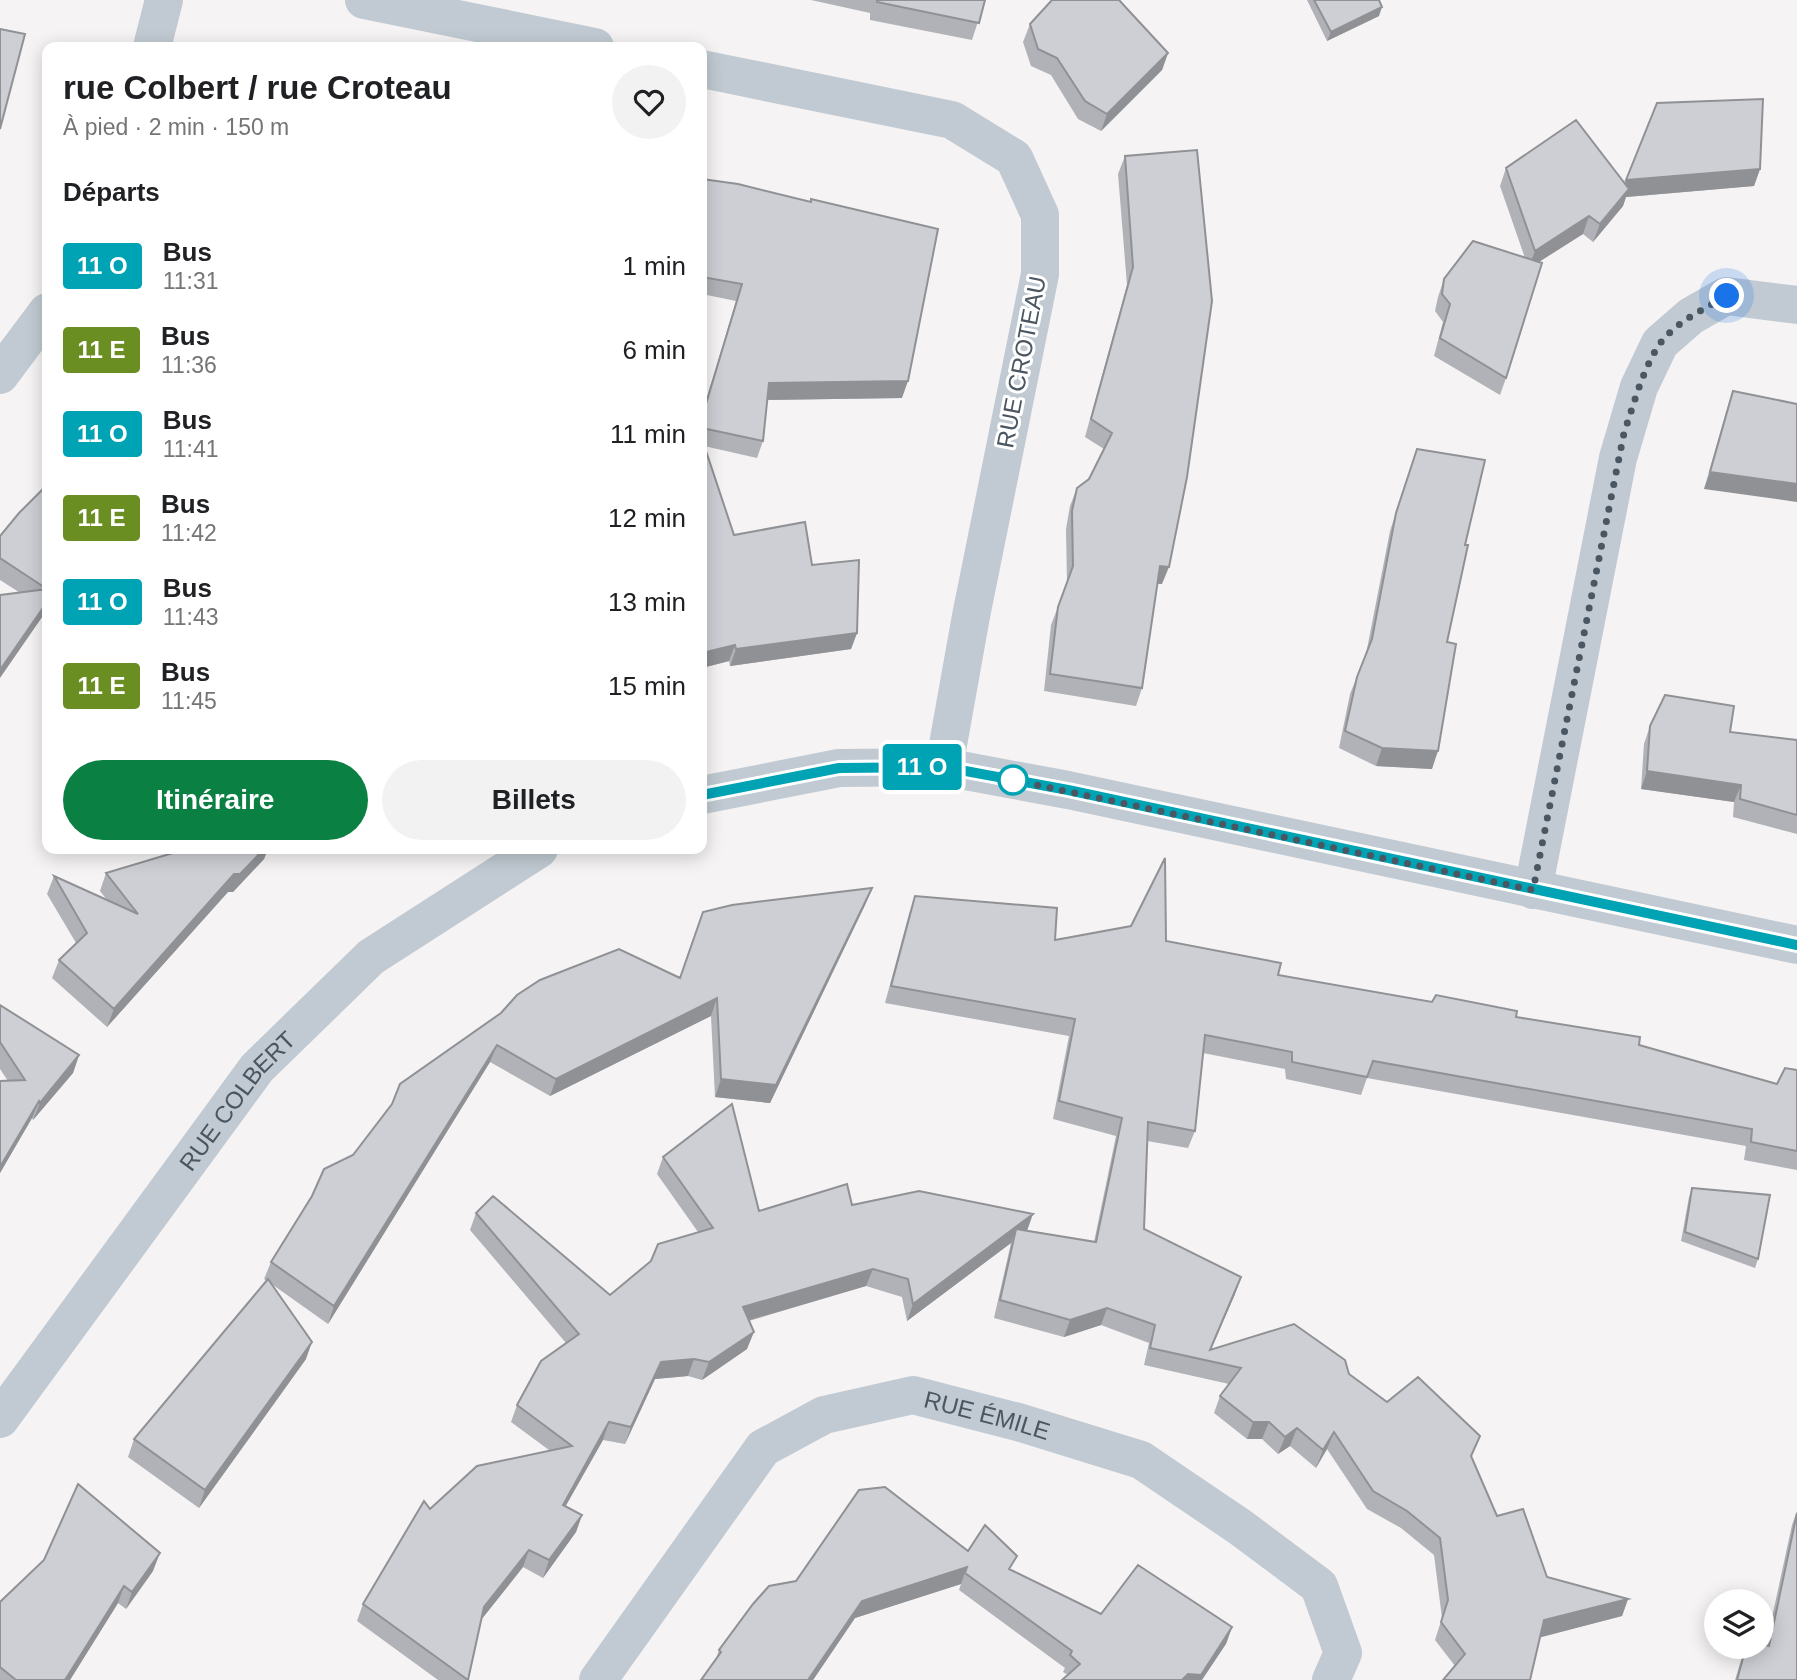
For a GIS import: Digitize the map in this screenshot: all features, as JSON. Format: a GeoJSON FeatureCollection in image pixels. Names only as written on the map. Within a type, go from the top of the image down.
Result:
{"type":"FeatureCollection","features":[{"type":"Feature","properties":{"kind":"street"},"geometry":{"type":"LineString","coordinates":[[153,42],[164,0]]}},
{"type":"Feature","properties":{"kind":"street"},"geometry":{"type":"LineString","coordinates":[[364,0],[570,42]]}},
{"type":"Feature","properties":{"kind":"street","name":"RUE CROTEAU"},"geometry":{"type":"LineString","coordinates":[[707,70],[951,120],[1014,158],[1040,215],[1040,274],[971,616],[944,767]]}},
{"type":"Feature","properties":{"kind":"street"},"geometry":{"type":"LineString","coordinates":[[1533,890],[1618,458],[1639,387],[1660,343],[1691,316],[1727,296],[1797,305]]}},
{"type":"Feature","properties":{"kind":"street"},"geometry":{"type":"LineString","coordinates":[[0,375],[42,319]]}},
{"type":"Feature","properties":{"kind":"street"},"geometry":{"type":"LineString","coordinates":[[707,794],[839,768],[944,767],[1081,793],[1797,945]]}},
{"type":"Feature","properties":{"kind":"street","name":"RUE COLBERT"},"geometry":{"type":"LineString","coordinates":[[0,1419],[257,1068],[371,957],[531,854]]}},
{"type":"Feature","properties":{"kind":"street","name":"RUE ÉMILE"},"geometry":{"type":"LineString","coordinates":[[598,1680],[763,1448],[824,1415],[913,1395],[1018,1422],[1141,1460],[1241,1527],[1319,1586],[1343,1653],[1331,1680]]}},
{"type":"Feature","properties":{"kind":"building"},"geometry":{"type":"Polygon","coordinates":[[[877,0],[985,0],[979,23],[877,0]]]}},
{"type":"Feature","properties":{"kind":"building"},"geometry":{"type":"Polygon","coordinates":[[[1052,0],[1119,0],[1168,53],[1107,114],[1085,101],[1057,58],[1038,49],[1030,24],[1052,0]]]}},
{"type":"Feature","properties":{"kind":"building"},"geometry":{"type":"Polygon","coordinates":[[[1314,0],[1379,0],[1382,7],[1331,32],[1314,0]]]}},
{"type":"Feature","properties":{"kind":"building"},"geometry":{"type":"Polygon","coordinates":[[[0,29],[25,34],[0,129],[0,29]]]}},
{"type":"Feature","properties":{"kind":"building"},"geometry":{"type":"Polygon","coordinates":[[[1763,99],[1760,169],[1626,180],[1657,103],[1763,99]]]}},
{"type":"Feature","properties":{"kind":"building"},"geometry":{"type":"Polygon","coordinates":[[[1576,120],[1629,189],[1600,224],[1589,216],[1535,251],[1506,168],[1576,120]]]}},
{"type":"Feature","properties":{"kind":"building"},"geometry":{"type":"Polygon","coordinates":[[[1197,150],[1212,301],[1187,477],[1169,567],[1160,566],[1142,688],[1050,674],[1058,607],[1073,566],[1072,511],[1077,488],[1089,479],[1112,433],[1091,419],[1133,267],[1125,156],[1197,150]]]}},
{"type":"Feature","properties":{"kind":"building"},"geometry":{"type":"Polygon","coordinates":[[[707,180],[738,184],[811,202],[811,199],[938,229],[908,381],[769,383],[763,441],[707,429],[707,400],[742,284],[707,278],[707,180]]]}},
{"type":"Feature","properties":{"kind":"building"},"geometry":{"type":"Polygon","coordinates":[[[1473,241],[1542,263],[1506,378],[1440,338],[1450,304],[1442,294],[1444,279],[1473,241]]]}},
{"type":"Feature","properties":{"kind":"building"},"geometry":{"type":"Polygon","coordinates":[[[1733,391],[1797,404],[1797,484],[1710,472],[1733,391]]]}},
{"type":"Feature","properties":{"kind":"building"},"geometry":{"type":"Polygon","coordinates":[[[1417,449],[1485,460],[1465,545],[1468,545],[1447,642],[1456,644],[1438,751],[1382,748],[1345,731],[1357,677],[1372,639],[1396,513],[1417,449]]]}},
{"type":"Feature","properties":{"kind":"building"},"geometry":{"type":"Polygon","coordinates":[[[707,454],[734,535],[805,522],[812,565],[859,560],[857,633],[736,649],[735,645],[707,652],[707,454]]]}},
{"type":"Feature","properties":{"kind":"building"},"geometry":{"type":"Polygon","coordinates":[[[42,490],[42,586],[0,558],[0,536],[42,490]]]}},
{"type":"Feature","properties":{"kind":"building"},"geometry":{"type":"Polygon","coordinates":[[[42,590],[42,609],[0,670],[0,595],[42,590]]]}},
{"type":"Feature","properties":{"kind":"building"},"geometry":{"type":"Polygon","coordinates":[[[1665,695],[1734,706],[1730,732],[1797,740],[1797,815],[1740,799],[1741,785],[1647,771],[1650,726],[1665,695]]]}},
{"type":"Feature","properties":{"kind":"building"},"geometry":{"type":"Polygon","coordinates":[[[169,854],[259,854],[240,874],[234,874],[114,1009],[59,960],[87,933],[54,876],[138,914],[106,873],[169,854]]]}},
{"type":"Feature","properties":{"kind":"building"},"geometry":{"type":"Polygon","coordinates":[[[1165,858],[1166,941],[1281,963],[1278,975],[1432,1002],[1436,995],[1517,1011],[1516,1017],[1640,1037],[1639,1045],[1777,1084],[1785,1068],[1797,1070],[1797,1151],[1751,1142],[1752,1129],[1373,1061],[1367,1077],[1292,1062],[1292,1052],[1205,1035],[1195,1131],[1148,1122],[1144,1229],[1241,1277],[1210,1350],[1294,1324],[1345,1360],[1349,1374],[1387,1402],[1418,1377],[1480,1436],[1471,1456],[1497,1516],[1523,1509],[1547,1577],[1628,1599],[1544,1620],[1530,1680],[1443,1680],[1465,1654],[1441,1622],[1448,1600],[1440,1538],[1407,1511],[1373,1491],[1334,1432],[1323,1450],[1297,1428],[1285,1437],[1269,1422],[1253,1422],[1220,1396],[1241,1368],[1150,1348],[1155,1325],[1107,1308],[1070,1320],[1000,1300],[1016,1229],[1096,1242],[1122,1118],[1059,1101],[1075,1019],[891,986],[915,896],[1057,908],[1055,940],[1131,926],[1165,858]]]}},
{"type":"Feature","properties":{"kind":"building"},"geometry":{"type":"Polygon","coordinates":[[[872,888],[776,1085],[721,1079],[717,998],[556,1079],[497,1045],[334,1306],[271,1262],[312,1196],[324,1169],[353,1155],[392,1104],[400,1084],[501,1013],[517,995],[540,980],[619,949],[680,978],[703,912],[732,905],[872,888]]]}},
{"type":"Feature","properties":{"kind":"building"},"geometry":{"type":"Polygon","coordinates":[[[0,1005],[79,1055],[40,1103],[39,1101],[0,1167],[0,1081],[25,1080],[0,1042],[0,1005]]]}},
{"type":"Feature","properties":{"kind":"building"},"geometry":{"type":"Polygon","coordinates":[[[732,1104],[759,1211],[847,1184],[852,1205],[919,1191],[1033,1214],[913,1304],[908,1279],[873,1269],[743,1307],[754,1332],[709,1362],[694,1359],[661,1362],[631,1427],[609,1422],[563,1505],[582,1515],[549,1560],[529,1550],[484,1607],[468,1680],[363,1604],[424,1501],[430,1509],[477,1466],[572,1446],[517,1405],[541,1361],[579,1334],[476,1213],[493,1196],[610,1295],[651,1261],[658,1244],[713,1228],[663,1157],[732,1104]]]}},
{"type":"Feature","properties":{"kind":"building"},"geometry":{"type":"Polygon","coordinates":[[[1692,1188],[1770,1195],[1758,1259],[1685,1232],[1692,1188]]]}},
{"type":"Feature","properties":{"kind":"building"},"geometry":{"type":"Polygon","coordinates":[[[268,1279],[312,1342],[205,1490],[134,1439],[268,1279]]]}},
{"type":"Feature","properties":{"kind":"building"},"geometry":{"type":"Polygon","coordinates":[[[78,1484],[160,1553],[132,1592],[124,1586],[65,1680],[16,1680],[0,1667],[0,1602],[44,1560],[78,1484]]]}},
{"type":"Feature","properties":{"kind":"building"},"geometry":{"type":"Polygon","coordinates":[[[885,1487],[968,1551],[985,1525],[1017,1556],[1009,1569],[1101,1614],[1138,1565],[1232,1627],[1201,1675],[1188,1674],[1182,1680],[1062,1680],[1080,1664],[1070,1655],[1072,1651],[965,1573],[967,1567],[862,1601],[808,1680],[701,1680],[721,1652],[719,1650],[769,1586],[796,1581],[859,1490],[885,1487]]]}},
{"type":"Feature","properties":{"kind":"building"},"geometry":{"type":"Polygon","coordinates":[[[1797,1513],[1797,1680],[1737,1680],[1743,1659],[1774,1659],[1774,1622],[1797,1513]]]}},
{"type":"Feature","properties":{"kind":"bus line"},"geometry":{"type":"LineString","coordinates":[[707,794],[839,768],[944,767],[1068,790],[1797,945]]}},
{"type":"Feature","properties":{"kind":"route"},"geometry":{"type":"LineString","coordinates":[[1013,780],[1533,890],[1618,458],[1639,387],[1660,343],[1691,316],[1727,296]]}}]}
